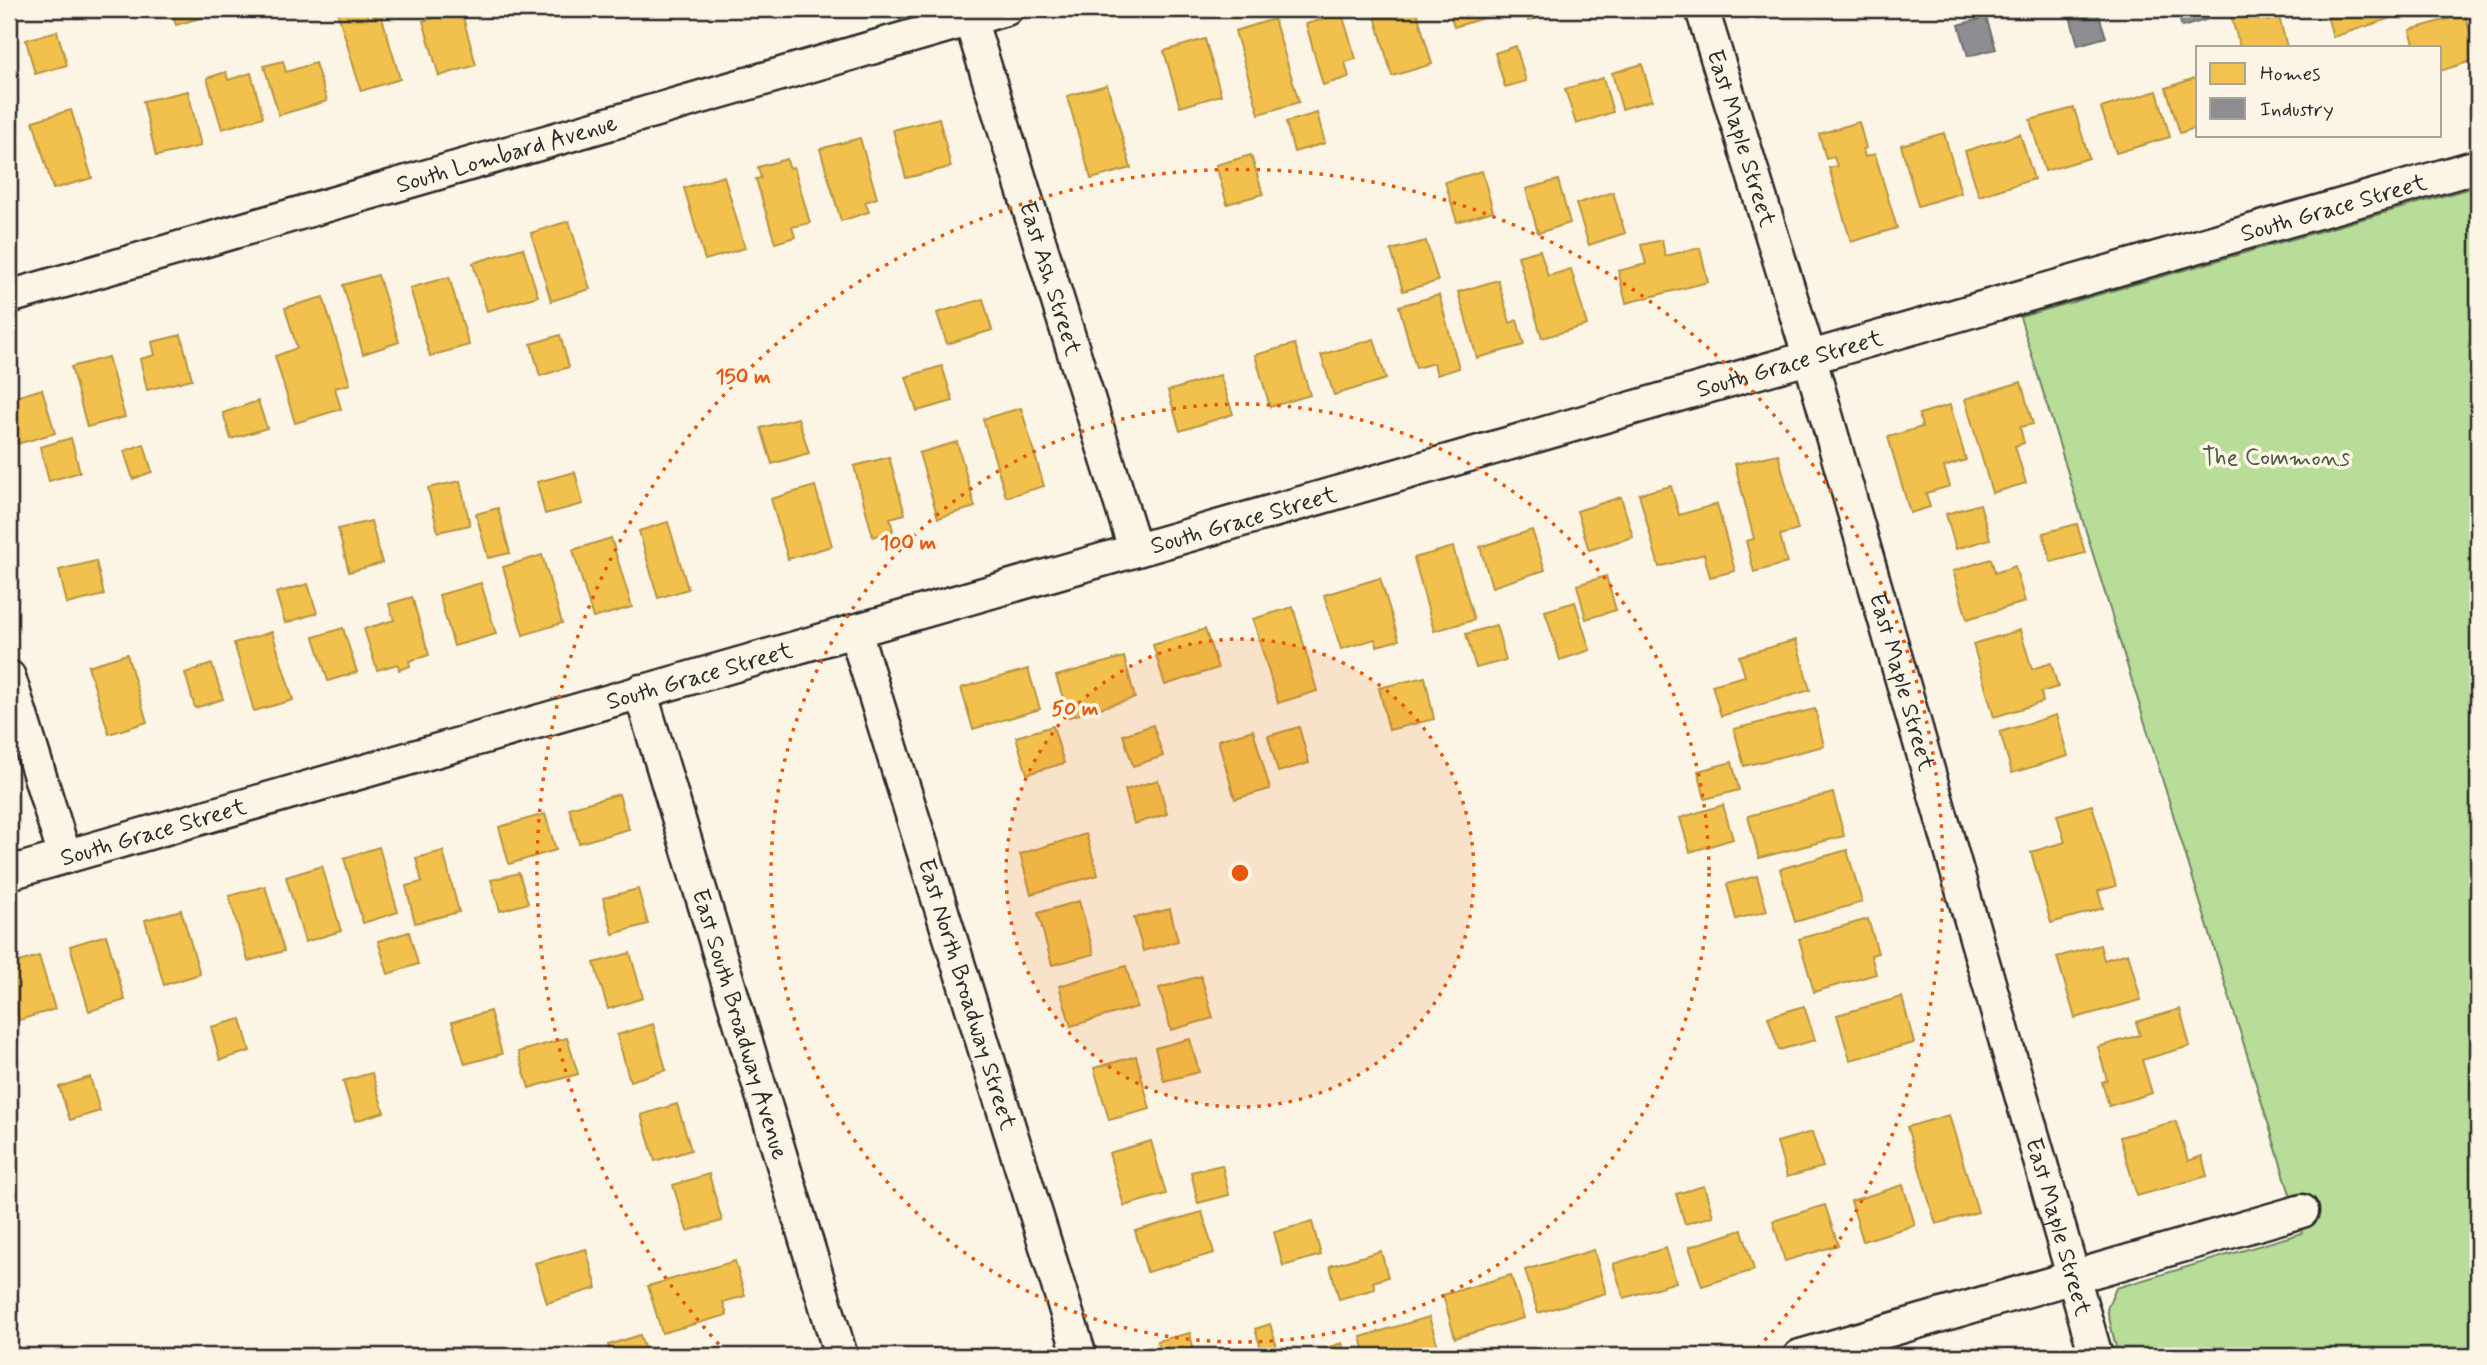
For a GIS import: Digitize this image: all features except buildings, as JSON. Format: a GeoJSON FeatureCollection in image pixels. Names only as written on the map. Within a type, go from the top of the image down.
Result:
{"type":"FeatureCollection","features":[{"type":"Feature","properties":{"kind":"street","name":"South Lombard Avenue"},"geometry":{"type":"LineString","coordinates":[[9,298],[968,14],[1006,9]]}},
{"type":"Feature","properties":{"kind":"street","name":"East Maple Street"},"geometry":{"type":"LineString","coordinates":[[1702,9],[1810,359],[2096,1356]]}},
{"type":"Feature","properties":{"kind":"street","name":"East Ash Street"},"geometry":{"type":"LineString","coordinates":[[968,14],[1135,549]]}},
{"type":"Feature","properties":{"kind":"street","name":"South Grace Street"},"geometry":{"type":"LineString","coordinates":[[9,873],[2478,166]]}},
{"type":"Feature","properties":{"kind":"street","name":"East North Broadway Street"},"geometry":{"type":"LineString","coordinates":[[855,631],[1080,1356]]}},
{"type":"Feature","properties":{"kind":"street"},"geometry":{"type":"LineString","coordinates":[[9,677],[65,857]]}},
{"type":"Feature","properties":{"kind":"street","name":"East South Broadway Avenue"},"geometry":{"type":"LineString","coordinates":[[640,691],[842,1356]]}},
{"type":"Feature","properties":{"kind":"street"},"geometry":{"type":"LineString","coordinates":[[1800,1356],[2075,1279],[2302,1211]]}},
{"type":"Feature","properties":{"kind":"green space","name":"The Commons"},"geometry":{"type":"Polygon","coordinates":[[[2478,186],[2478,1356],[2118,1356],[2107,1309],[2116,1288],[2302,1233],[2020,317],[2478,186]]]}}]}
